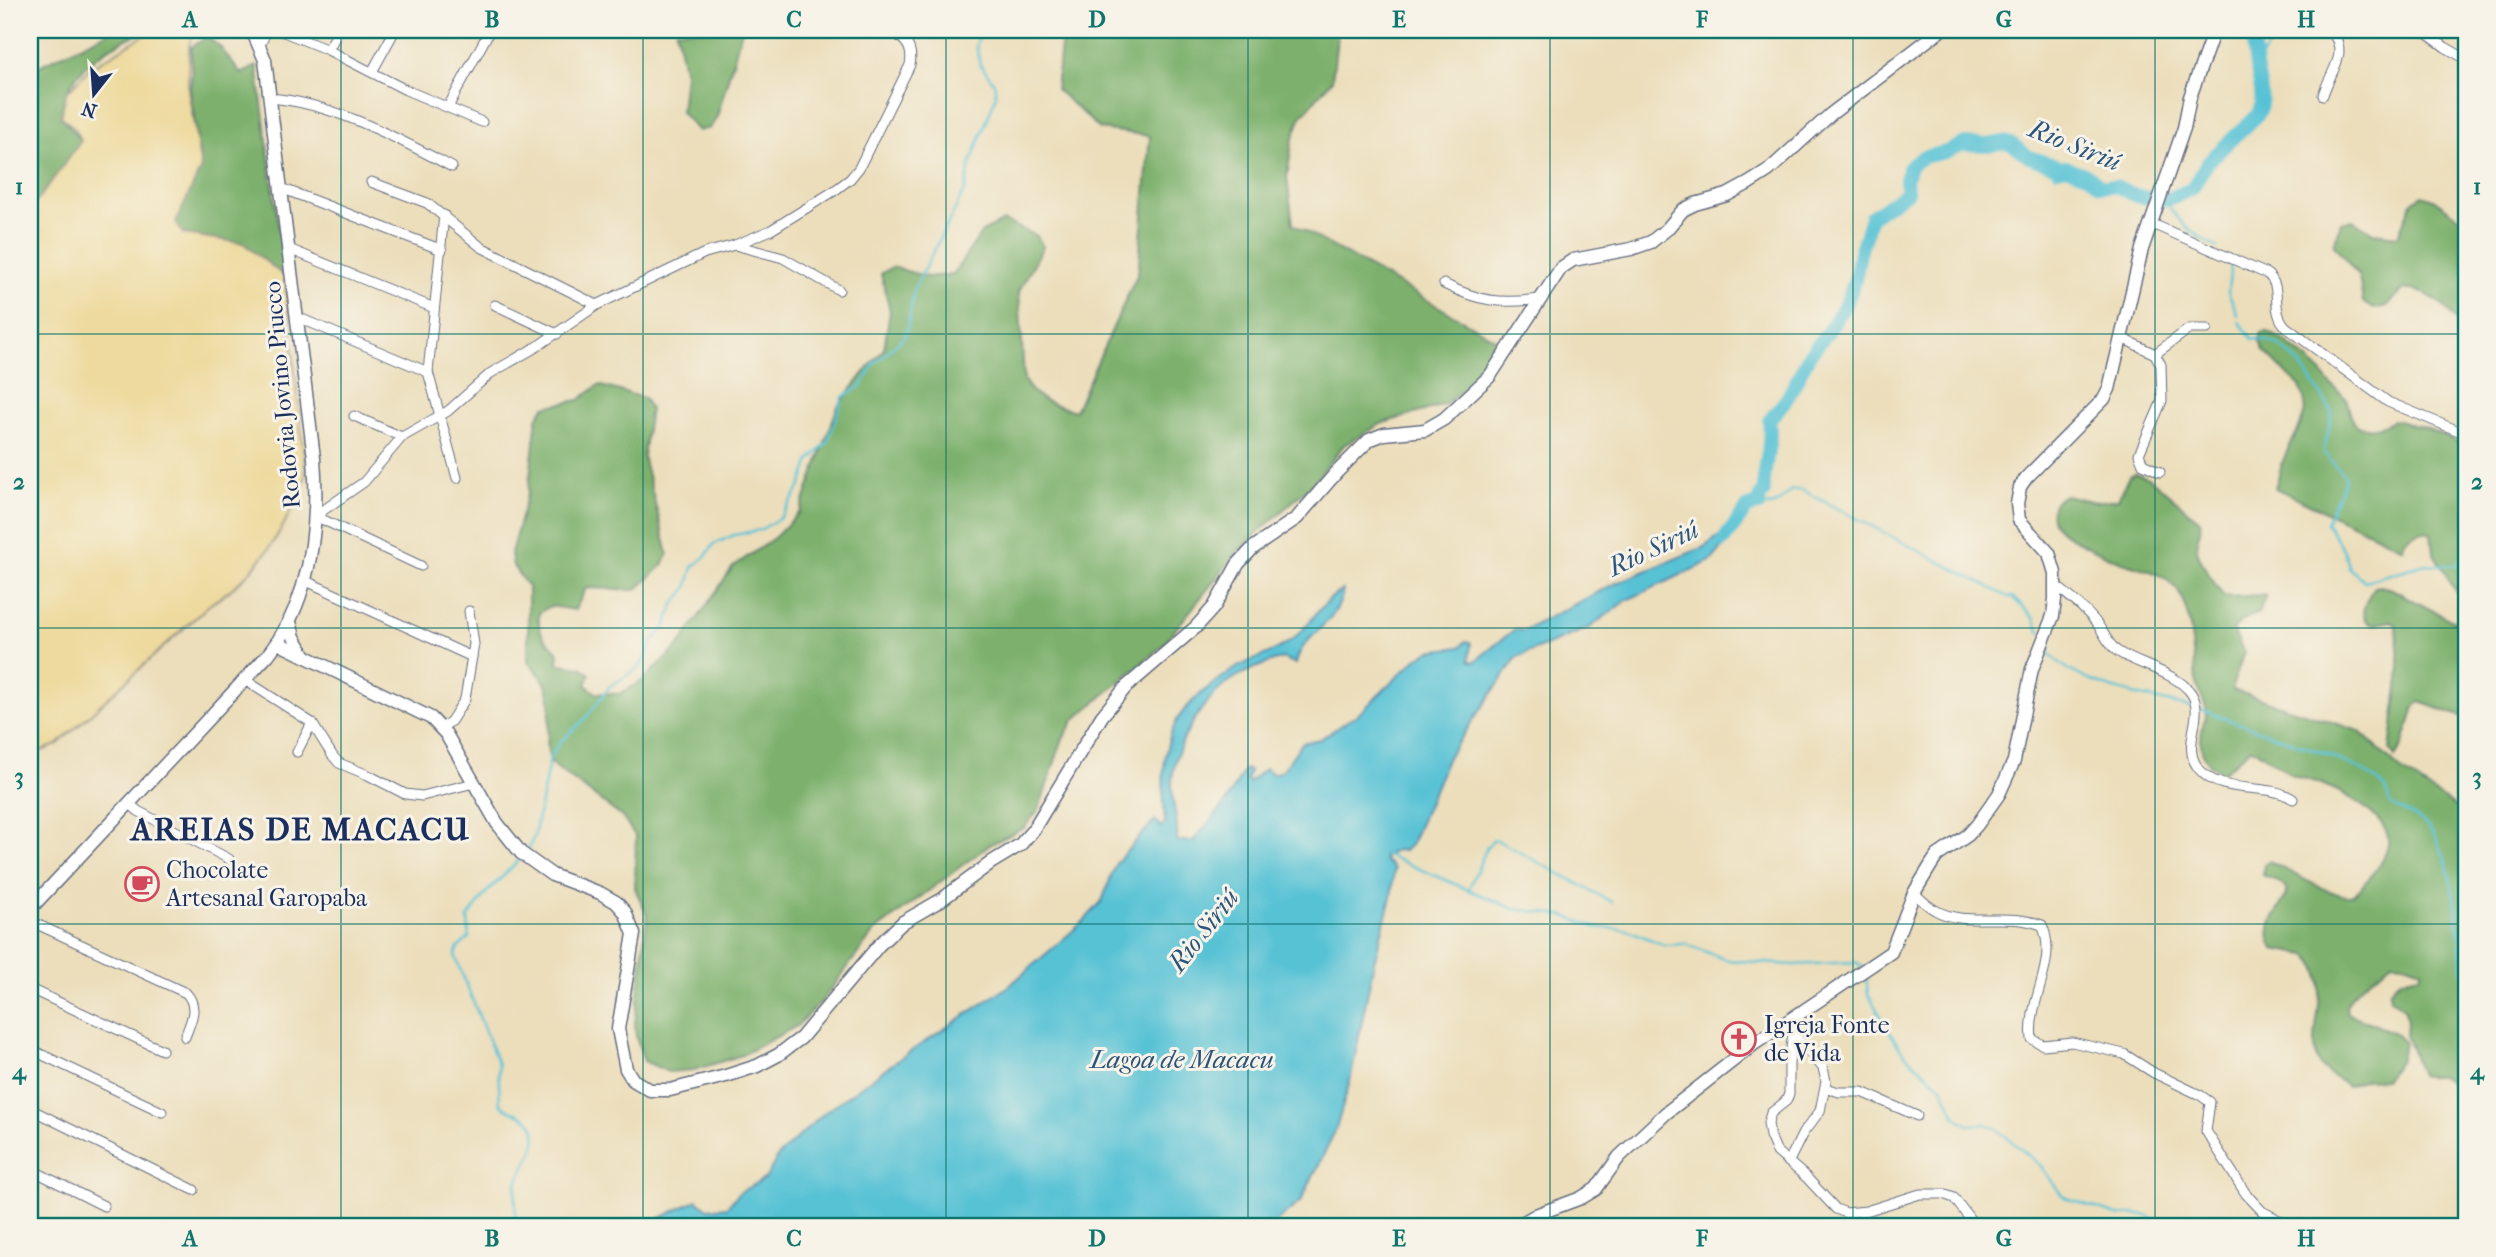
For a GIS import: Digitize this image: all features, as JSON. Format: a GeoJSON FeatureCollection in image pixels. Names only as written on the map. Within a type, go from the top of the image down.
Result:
{"type":"FeatureCollection","features":[{"type":"Feature","properties":{"kind":"street","name":"Rodovia Jovino Piucco"},"geometry":{"type":"LineString","coordinates":[[30,909],[278,643],[290,622],[304,580],[315,516],[313,448],[270,98],[260,45],[252,30]]}},
{"type":"Feature","properties":{"kind":"street"},"geometry":{"type":"LineString","coordinates":[[260,45],[267,30]]}},
{"type":"Feature","properties":{"kind":"street"},"geometry":{"type":"LineString","coordinates":[[279,30],[328,50],[421,97],[482,122]]}},
{"type":"Feature","properties":{"kind":"street"},"geometry":{"type":"LineString","coordinates":[[328,50],[339,30]]}},
{"type":"Feature","properties":{"kind":"street"},"geometry":{"type":"LineString","coordinates":[[372,72],[395,30]]}},
{"type":"Feature","properties":{"kind":"street"},"geometry":{"type":"LineString","coordinates":[[448,107],[490,30]]}},
{"type":"Feature","properties":{"kind":"street"},"geometry":{"type":"LineString","coordinates":[[421,566],[315,516],[364,482],[402,437],[458,403],[491,373],[558,334],[597,305],[705,253],[735,245],[771,230],[850,180],[859,168],[905,78],[912,56],[908,44],[899,36],[884,30]]}},
{"type":"Feature","properties":{"kind":"street"},"geometry":{"type":"LineString","coordinates":[[278,643],[424,714],[442,728],[503,831],[521,853],[552,875],[600,893],[625,912],[634,934],[618,1029],[626,1069],[633,1080],[650,1090],[670,1090],[757,1066],[801,1038],[879,945],[903,922],[941,900],[1020,845],[1033,830],[1102,716],[1126,687],[1196,627],[1214,607],[1238,564],[1253,548],[1297,518],[1369,440],[1384,434],[1425,429],[1444,419],[1490,376],[1561,268],[1573,260],[1631,249],[1651,242],[1683,211],[1695,204],[1727,195],[1768,171],[1831,114],[1941,30]]}},
{"type":"Feature","properties":{"kind":"street"},"geometry":{"type":"LineString","coordinates":[[1515,1227],[1538,1213],[1581,1198],[1596,1189],[1619,1157],[1666,1113],[1729,1062],[1790,1028],[1891,952],[1914,893],[1937,856],[1968,835],[1999,794],[2014,761],[2032,669],[2053,616],[2055,585],[2053,562],[2049,553],[2020,520],[2017,497],[2026,478],[2104,399],[2109,389],[2142,249],[2184,128],[2190,97],[2214,30]]}},
{"type":"Feature","properties":{"kind":"street"},"geometry":{"type":"LineString","coordinates":[[2323,95],[2341,51],[2330,30]]}},
{"type":"Feature","properties":{"kind":"street"},"geometry":{"type":"LineString","coordinates":[[2422,30],[2466,59]]}},
{"type":"Feature","properties":{"kind":"street"},"geometry":{"type":"LineString","coordinates":[[270,98],[320,109],[366,125],[452,167]]}},
{"type":"Feature","properties":{"kind":"street"},"geometry":{"type":"LineString","coordinates":[[371,181],[427,203],[481,247],[597,305]]}},
{"type":"Feature","properties":{"kind":"street"},"geometry":{"type":"LineString","coordinates":[[281,188],[442,250]]}},
{"type":"Feature","properties":{"kind":"street"},"geometry":{"type":"LineString","coordinates":[[444,215],[428,372],[457,478]]}},
{"type":"Feature","properties":{"kind":"street"},"geometry":{"type":"LineString","coordinates":[[2150,223],[2267,274],[2273,279],[2277,312],[2286,327],[2388,402],[2466,434]]}},
{"type":"Feature","properties":{"kind":"street"},"geometry":{"type":"LineString","coordinates":[[735,245],[783,258],[839,290]]}},
{"type":"Feature","properties":{"kind":"street"},"geometry":{"type":"LineString","coordinates":[[289,249],[434,308]]}},
{"type":"Feature","properties":{"kind":"street"},"geometry":{"type":"LineString","coordinates":[[1444,284],[1466,295],[1488,301],[1508,303],[1540,299]]}},
{"type":"Feature","properties":{"kind":"street"},"geometry":{"type":"LineString","coordinates":[[495,305],[558,334]]}},
{"type":"Feature","properties":{"kind":"street"},"geometry":{"type":"LineString","coordinates":[[297,317],[428,372]]}},
{"type":"Feature","properties":{"kind":"street"},"geometry":{"type":"LineString","coordinates":[[2155,354],[2189,329],[2207,329]]}},
{"type":"Feature","properties":{"kind":"street"},"geometry":{"type":"LineString","coordinates":[[2122,338],[2155,354],[2161,365],[2162,401],[2139,454],[2143,464],[2160,472]]}},
{"type":"Feature","properties":{"kind":"street"},"geometry":{"type":"LineString","coordinates":[[354,416],[402,437]]}},
{"type":"Feature","properties":{"kind":"street"},"geometry":{"type":"LineString","coordinates":[[304,580],[472,657]]}},
{"type":"Feature","properties":{"kind":"street"},"geometry":{"type":"LineString","coordinates":[[2055,585],[2084,609],[2117,650],[2174,679],[2191,694],[2196,706],[2190,748],[2200,770],[2216,781],[2284,793],[2293,799]]}},
{"type":"Feature","properties":{"kind":"street"},"geometry":{"type":"LineString","coordinates":[[442,728],[463,705],[474,644],[469,611]]}},
{"type":"Feature","properties":{"kind":"street"},"geometry":{"type":"LineString","coordinates":[[290,622],[294,637],[306,656]]}},
{"type":"Feature","properties":{"kind":"street"},"geometry":{"type":"LineString","coordinates":[[245,680],[312,723],[339,763],[405,794],[422,796],[474,783]]}},
{"type":"Feature","properties":{"kind":"street"},"geometry":{"type":"LineString","coordinates":[[297,752],[312,723]]}},
{"type":"Feature","properties":{"kind":"street"},"geometry":{"type":"LineString","coordinates":[[129,803],[138,811],[229,859]]}},
{"type":"Feature","properties":{"kind":"street"},"geometry":{"type":"LineString","coordinates":[[1914,893],[1934,910],[1956,917],[2015,917],[2042,925],[2048,946],[2030,1026],[2032,1039],[2043,1045],[2072,1042],[2124,1054],[2154,1073],[2200,1094],[2210,1102],[2206,1131],[2246,1194],[2262,1212],[2292,1227]]}},
{"type":"Feature","properties":{"kind":"street"},"geometry":{"type":"LineString","coordinates":[[30,921],[186,993],[194,1004],[194,1011],[185,1037]]}},
{"type":"Feature","properties":{"kind":"street"},"geometry":{"type":"LineString","coordinates":[[30,989],[162,1050]]}},
{"type":"Feature","properties":{"kind":"street"},"geometry":{"type":"LineString","coordinates":[[1789,1161],[1803,1133],[1819,1111],[1826,1080],[1823,1068],[1790,1028]]}},
{"type":"Feature","properties":{"kind":"street"},"geometry":{"type":"LineString","coordinates":[[1790,1028],[1789,1094],[1786,1101],[1771,1113],[1768,1123],[1774,1147],[1836,1209],[1846,1213],[1866,1211],[1920,1194],[1943,1194],[1954,1198],[1976,1227]]}},
{"type":"Feature","properties":{"kind":"street"},"geometry":{"type":"LineString","coordinates":[[30,1049],[162,1112]]}},
{"type":"Feature","properties":{"kind":"street"},"geometry":{"type":"LineString","coordinates":[[1825,1088],[1862,1093],[1917,1116]]}},
{"type":"Feature","properties":{"kind":"street"},"geometry":{"type":"LineString","coordinates":[[30,1109],[194,1190]]}},
{"type":"Feature","properties":{"kind":"street"},"geometry":{"type":"LineString","coordinates":[[30,1169],[104,1206]]}},
{"type":"Feature","properties":{"kind":"green space"},"geometry":{"type":"Polygon","coordinates":[[[113,30],[147,30],[100,54],[72,83],[65,97],[61,116],[81,141],[30,211],[30,92],[39,66],[113,30]]]}},
{"type":"Feature","properties":{"kind":"green space"},"geometry":{"type":"Polygon","coordinates":[[[676,30],[742,30],[717,117],[710,128],[698,131],[681,112],[685,74],[676,30]]]}},
{"type":"Feature","properties":{"kind":"green space"},"geometry":{"type":"Polygon","coordinates":[[[1063,30],[1338,30],[1332,80],[1300,118],[1292,142],[1287,178],[1293,224],[1499,341],[1472,382],[1444,405],[1383,423],[1344,445],[1313,483],[1239,550],[1162,646],[1074,720],[1062,741],[1039,809],[1024,828],[989,845],[874,932],[822,1001],[797,1026],[742,1055],[694,1070],[668,1072],[644,1061],[636,1037],[635,1024],[647,915],[635,888],[636,837],[622,817],[551,763],[548,753],[548,689],[528,662],[528,587],[513,566],[511,553],[528,492],[537,418],[544,407],[579,400],[599,385],[644,398],[650,409],[643,456],[668,554],[663,565],[636,590],[586,588],[575,610],[550,606],[539,613],[541,631],[559,653],[558,664],[581,667],[590,674],[586,685],[596,693],[619,694],[642,681],[678,647],[733,567],[775,537],[800,512],[838,406],[884,349],[890,311],[881,274],[892,267],[928,277],[953,274],[982,232],[1004,221],[1037,236],[1043,247],[1019,291],[1024,380],[1039,397],[1075,411],[1138,273],[1150,136],[1100,129],[1056,89],[1063,30]]]}},
{"type":"Feature","properties":{"kind":"green space"},"geometry":{"type":"Polygon","coordinates":[[[207,37],[220,47],[241,74],[257,66],[285,277],[243,243],[183,234],[175,222],[201,168],[190,88],[191,47],[207,37]]]}},
{"type":"Feature","properties":{"kind":"green space"},"geometry":{"type":"Polygon","coordinates":[[[2422,195],[2433,199],[2466,222],[2466,334],[2440,303],[2425,294],[2404,289],[2386,306],[2374,309],[2363,302],[2359,276],[2334,245],[2341,222],[2353,220],[2373,233],[2398,236],[2412,202],[2422,195]]]}},
{"type":"Feature","properties":{"kind":"green space"},"geometry":{"type":"Polygon","coordinates":[[[2268,332],[2285,341],[2317,368],[2346,398],[2353,422],[2357,426],[2377,428],[2393,420],[2426,428],[2466,446],[2466,595],[2456,592],[2433,552],[2431,533],[2420,532],[2413,535],[2404,542],[2403,548],[2275,488],[2285,456],[2302,423],[2305,406],[2300,387],[2264,351],[2259,339],[2261,333],[2268,332]]]}},
{"type":"Feature","properties":{"kind":"green space"},"geometry":{"type":"Polygon","coordinates":[[[2135,473],[2151,479],[2200,521],[2197,550],[2223,596],[2266,596],[2258,613],[2241,621],[2233,630],[2244,652],[2233,690],[2359,731],[2403,772],[2466,814],[2466,1098],[2442,1077],[2421,1075],[2406,1035],[2405,1010],[2390,998],[2389,991],[2399,981],[2420,975],[2422,969],[2404,963],[2392,962],[2357,990],[2346,1010],[2349,1014],[2395,1033],[2405,1043],[2400,1060],[2385,1079],[2366,1080],[2348,1086],[2320,1066],[2315,1050],[2319,977],[2315,965],[2307,955],[2275,949],[2270,940],[2272,921],[2286,891],[2282,884],[2263,875],[2264,864],[2269,861],[2337,894],[2353,895],[2383,858],[2387,850],[2388,836],[2375,817],[2351,798],[2322,784],[2295,776],[2256,750],[2250,748],[2223,773],[2206,759],[2201,741],[2206,709],[2198,687],[2187,612],[2178,591],[2160,575],[2115,559],[2074,539],[2057,527],[2052,519],[2055,501],[2065,495],[2095,502],[2118,499],[2129,476],[2135,473]]]}},
{"type":"Feature","properties":{"kind":"green space"},"geometry":{"type":"Polygon","coordinates":[[[2374,587],[2392,589],[2466,628],[2466,718],[2419,702],[2414,707],[2402,747],[2395,757],[2390,750],[2400,671],[2396,624],[2391,621],[2372,625],[2363,612],[2374,587]]]}},
{"type":"Feature","properties":{"kind":"sand"},"geometry":{"type":"Polygon","coordinates":[[[153,30],[184,30],[192,36],[189,46],[188,89],[201,168],[176,222],[183,234],[243,243],[285,277],[306,476],[289,515],[256,565],[57,745],[30,755],[30,211],[81,141],[75,129],[61,116],[66,93],[90,68],[153,30]]]}},
{"type":"Feature","properties":{"kind":"water","name":"Lagoa de Macacu"},"geometry":{"type":"Polygon","coordinates":[[[1733,526],[1728,541],[1711,561],[1627,600],[1589,628],[1517,657],[1448,757],[1411,844],[1404,851],[1396,850],[1384,857],[1394,870],[1391,897],[1373,966],[1350,1081],[1336,1129],[1301,1201],[1270,1227],[642,1227],[697,1200],[708,1209],[727,1207],[740,1192],[766,1178],[778,1156],[824,1113],[1009,986],[1084,921],[1102,901],[1116,863],[1155,820],[1161,827],[1165,824],[1165,761],[1170,736],[1180,716],[1194,700],[1221,678],[1294,638],[1334,595],[1343,590],[1334,613],[1305,645],[1296,664],[1283,658],[1238,676],[1214,695],[1193,722],[1178,752],[1174,767],[1172,782],[1177,841],[1193,841],[1224,805],[1245,769],[1250,771],[1246,780],[1249,782],[1265,769],[1273,774],[1282,771],[1302,743],[1320,739],[1361,712],[1416,659],[1429,651],[1460,647],[1466,641],[1471,643],[1469,660],[1474,662],[1515,629],[1523,631],[1614,584],[1704,547],[1733,526]]]}},
{"type":"Feature","properties":{"kind":"waterway"},"geometry":{"type":"LineString","coordinates":[[528,850],[534,837],[550,757],[560,742],[586,718],[610,686],[640,667],[654,640],[666,626],[673,606],[687,588],[693,567],[706,556],[714,544],[734,535],[760,530],[780,518],[801,486],[810,460],[827,443],[843,397],[862,385],[874,364],[904,337],[914,289],[965,190],[970,165],[996,96],[994,83],[980,64],[976,45],[981,30]]}},
{"type":"Feature","properties":{"kind":"waterway","name":"Rio Siriú"},"geometry":{"type":"LineString","coordinates":[[1723,541],[1748,507],[1759,505],[1760,496],[1764,492],[1770,439],[1769,421],[1788,397],[1810,354],[1847,302],[1871,217],[1907,192],[1906,180],[1913,163],[1963,144],[1987,145],[2004,142],[2012,144],[2029,157],[2057,166],[2058,169],[2066,167],[2089,176],[2101,186],[2116,186],[2136,196],[2166,200],[2192,189],[2207,163],[2258,114],[2261,90],[2254,55],[2257,30]]}},
{"type":"Feature","properties":{"kind":"waterway"},"geometry":{"type":"LineString","coordinates":[[2256,64],[2280,30]]}},
{"type":"Feature","properties":{"kind":"waterway"},"geometry":{"type":"LineString","coordinates":[[2166,200],[2188,228],[2218,248]]}},
{"type":"Feature","properties":{"kind":"waterway"},"geometry":{"type":"LineString","coordinates":[[2231,262],[2228,292],[2238,315]]}},
{"type":"Feature","properties":{"kind":"waterway"},"geometry":{"type":"LineString","coordinates":[[2239,322],[2253,339],[2267,341],[2290,354],[2309,376],[2332,412],[2324,453],[2344,475],[2345,480],[2326,523],[2344,551],[2350,569],[2365,581],[2426,564],[2456,566],[2466,553]]}},
{"type":"Feature","properties":{"kind":"waterway"},"geometry":{"type":"LineString","coordinates":[[1759,505],[1774,505],[1791,490],[1802,490],[2012,597],[2034,618],[2040,633]]}},
{"type":"Feature","properties":{"kind":"waterway"},"geometry":{"type":"LineString","coordinates":[[2049,641],[2050,654],[2080,676],[2116,690],[2192,708]]}},
{"type":"Feature","properties":{"kind":"waterway"},"geometry":{"type":"LineString","coordinates":[[2201,710],[2324,753],[2360,769],[2379,782],[2388,793],[2391,805],[2417,818],[2433,833],[2450,876],[2466,995]]}},
{"type":"Feature","properties":{"kind":"waterway"},"geometry":{"type":"LineString","coordinates":[[1468,891],[1487,847],[1495,839],[1612,902]]}},
{"type":"Feature","properties":{"kind":"waterway"},"geometry":{"type":"LineString","coordinates":[[1384,854],[1514,909],[1562,915],[1595,927],[1628,930],[1664,945],[1686,944],[1727,960],[1792,965],[1856,962],[1863,967]]}},
{"type":"Feature","properties":{"kind":"waterway"},"geometry":{"type":"LineString","coordinates":[[516,1227],[517,1183],[534,1147],[535,1132],[531,1122],[500,1104],[498,1064],[455,956],[458,948],[469,938],[468,918],[486,893],[519,860]]}},
{"type":"Feature","properties":{"kind":"waterway"},"geometry":{"type":"LineString","coordinates":[[1866,976],[1868,994],[1903,1053],[1942,1087],[1956,1117],[1968,1125],[1986,1124],[1997,1129],[2040,1165],[2066,1198],[2120,1216],[2145,1215],[2167,1227]]}},
{"type":"Feature","properties":{"kind":"place","name":"Chocolate Artesanal Garopaba"},"geometry":{"type":"Point","coordinates":[142,884]}},
{"type":"Feature","properties":{"kind":"place","name":"Igreja Fonte de Vida"},"geometry":{"type":"Point","coordinates":[1739,1039]}},
{"type":"Feature","properties":{"kind":"district","name":"AREIAS DE MACACU"},"geometry":{"type":"Point","coordinates":[301,829]}}]}
